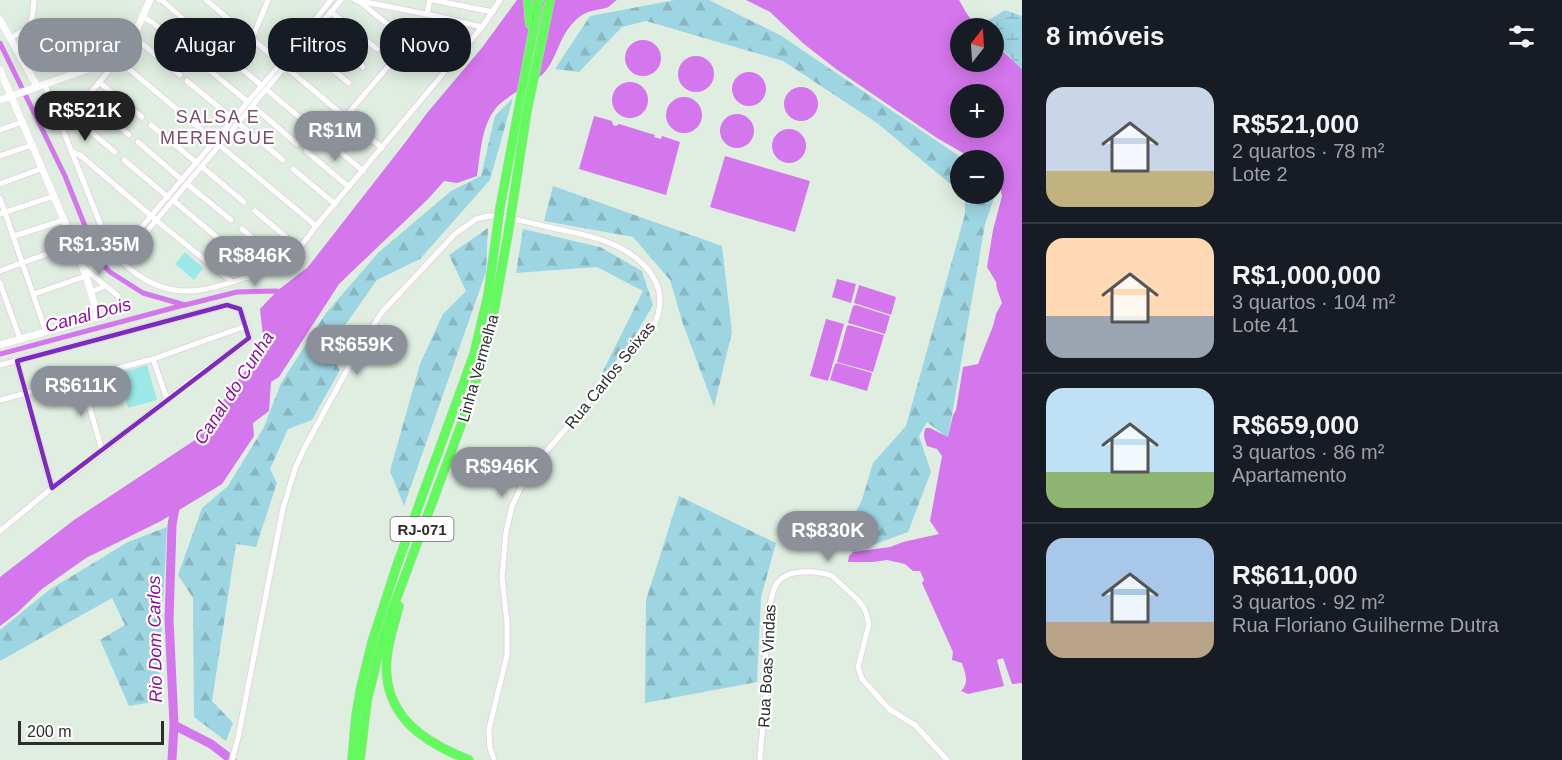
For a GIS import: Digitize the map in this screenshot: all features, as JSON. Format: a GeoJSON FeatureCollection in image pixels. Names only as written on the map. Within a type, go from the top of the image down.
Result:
{"type":"FeatureCollection","features":[{"type":"Feature","properties":{"kind":"highway"},"geometry":{"type":"LineString","coordinates":[[528,0],[530,24],[528,53]]}},
{"type":"Feature","properties":{"kind":"highway","name":"Linha Vermelha"},"geometry":{"type":"LineString","coordinates":[[352,760],[358,706],[372,642],[474,354],[488,295],[500,208],[539,0]]}},
{"type":"Feature","properties":{"kind":"highway","name":"Linha Vermelha"},"geometry":{"type":"LineString","coordinates":[[360,760],[367,701],[380,648],[470,399],[489,339],[527,111],[550,0]]}},
{"type":"Feature","properties":{"kind":"highway"},"geometry":{"type":"LineString","coordinates":[[413,553],[388,652],[387,670],[391,692],[400,713],[428,741],[445,751],[469,760]]}},
{"type":"Feature","properties":{"kind":"street"},"geometry":{"type":"LineString","coordinates":[[11,38],[29,27],[34,0]]}},
{"type":"Feature","properties":{"kind":"street"},"geometry":{"type":"LineString","coordinates":[[150,0],[143,17],[154,24]]}},
{"type":"Feature","properties":{"kind":"street"},"geometry":{"type":"LineString","coordinates":[[159,0],[181,18]]}},
{"type":"Feature","properties":{"kind":"street"},"geometry":{"type":"LineString","coordinates":[[206,0],[227,18]]}},
{"type":"Feature","properties":{"kind":"street"},"geometry":{"type":"LineString","coordinates":[[256,29],[268,0]]}},
{"type":"Feature","properties":{"kind":"street"},"geometry":{"type":"LineString","coordinates":[[317,18],[331,0]]}},
{"type":"Feature","properties":{"kind":"street"},"geometry":{"type":"LineString","coordinates":[[326,18],[341,0]]}},
{"type":"Feature","properties":{"kind":"street"},"geometry":{"type":"LineString","coordinates":[[357,0],[482,27]]}},
{"type":"Feature","properties":{"kind":"street"},"geometry":{"type":"LineString","coordinates":[[345,117],[409,42],[357,0]]}},
{"type":"Feature","properties":{"kind":"street"},"geometry":{"type":"LineString","coordinates":[[398,8],[399,0]]}},
{"type":"Feature","properties":{"kind":"street"},"geometry":{"type":"LineString","coordinates":[[427,14],[432,0],[493,12]]}},
{"type":"Feature","properties":{"kind":"street"},"geometry":{"type":"LineString","coordinates":[[0,20],[41,86],[62,126],[108,243],[117,256],[150,283],[171,290],[199,291],[286,263],[482,27],[500,0]]}},
{"type":"Feature","properties":{"kind":"street"},"geometry":{"type":"LineString","coordinates":[[331,12],[377,49]]}},
{"type":"Feature","properties":{"kind":"street"},"geometry":{"type":"LineString","coordinates":[[256,42],[268,52]]}},
{"type":"Feature","properties":{"kind":"street"},"geometry":{"type":"LineString","coordinates":[[142,43],[180,75]]}},
{"type":"Feature","properties":{"kind":"street"},"geometry":{"type":"LineString","coordinates":[[0,100],[80,72]]}},
{"type":"Feature","properties":{"kind":"street"},"geometry":{"type":"LineString","coordinates":[[62,126],[108,72]]}},
{"type":"Feature","properties":{"kind":"street"},"geometry":{"type":"LineString","coordinates":[[129,72],[316,226]]}},
{"type":"Feature","properties":{"kind":"street"},"geometry":{"type":"LineString","coordinates":[[211,72],[297,144]]}},
{"type":"Feature","properties":{"kind":"street"},"geometry":{"type":"LineString","coordinates":[[245,72],[311,127]]}},
{"type":"Feature","properties":{"kind":"street"},"geometry":{"type":"LineString","coordinates":[[264,88],[275,72]]}},
{"type":"Feature","properties":{"kind":"street"},"geometry":{"type":"LineString","coordinates":[[122,261],[157,221],[171,199],[217,143],[281,72]]}},
{"type":"Feature","properties":{"kind":"street"},"geometry":{"type":"LineString","coordinates":[[292,72],[382,148]]}},
{"type":"Feature","properties":{"kind":"street"},"geometry":{"type":"LineString","coordinates":[[335,72],[349,83]]}},
{"type":"Feature","properties":{"kind":"street"},"geometry":{"type":"LineString","coordinates":[[2,74],[74,244],[98,317]]}},
{"type":"Feature","properties":{"kind":"street"},"geometry":{"type":"LineString","coordinates":[[187,81],[283,160]]}},
{"type":"Feature","properties":{"kind":"street"},"geometry":{"type":"LineString","coordinates":[[99,82],[142,117]]}},
{"type":"Feature","properties":{"kind":"street"},"geometry":{"type":"LineString","coordinates":[[85,98],[129,135]]}},
{"type":"Feature","properties":{"kind":"street"},"geometry":{"type":"LineString","coordinates":[[71,115],[115,152]]}},
{"type":"Feature","properties":{"kind":"street"},"geometry":{"type":"LineString","coordinates":[[0,130],[22,122]]}},
{"type":"Feature","properties":{"kind":"street"},"geometry":{"type":"LineString","coordinates":[[151,125],[244,202]]}},
{"type":"Feature","properties":{"kind":"street"},"geometry":{"type":"LineString","coordinates":[[321,135],[363,171]]}},
{"type":"Feature","properties":{"kind":"street"},"geometry":{"type":"LineString","coordinates":[[138,142],[231,220]]}},
{"type":"Feature","properties":{"kind":"street"},"geometry":{"type":"LineString","coordinates":[[0,156],[32,145]]}},
{"type":"Feature","properties":{"kind":"street"},"geometry":{"type":"LineString","coordinates":[[70,151],[80,155],[151,217],[232,282]]}},
{"type":"Feature","properties":{"kind":"street"},"geometry":{"type":"LineString","coordinates":[[306,151],[349,187]]}},
{"type":"Feature","properties":{"kind":"street"},"geometry":{"type":"LineString","coordinates":[[124,160],[218,238]]}},
{"type":"Feature","properties":{"kind":"street"},"geometry":{"type":"LineString","coordinates":[[0,184],[43,168]]}},
{"type":"Feature","properties":{"kind":"street"},"geometry":{"type":"LineString","coordinates":[[293,169],[335,204]]}},
{"type":"Feature","properties":{"kind":"street"},"geometry":{"type":"LineString","coordinates":[[3,213],[54,196]]}},
{"type":"Feature","properties":{"kind":"street"},"geometry":{"type":"LineString","coordinates":[[0,198],[3,213],[14,236],[46,332]]}},
{"type":"Feature","properties":{"kind":"street"},"geometry":{"type":"LineString","coordinates":[[117,256],[151,217],[171,199]]}},
{"type":"Feature","properties":{"kind":"street"},"geometry":{"type":"LineString","coordinates":[[255,211],[299,248]]}},
{"type":"Feature","properties":{"kind":"street","name":"Rua Carlos Seixas"},"geometry":{"type":"LineString","coordinates":[[232,760],[283,508],[296,466],[377,318],[455,234],[476,219],[495,216],[577,233],[610,243],[644,265],[656,281],[660,307],[652,329],[533,468],[512,506],[508,521],[502,577],[507,622],[507,655],[489,729],[490,748],[494,760]]}},
{"type":"Feature","properties":{"kind":"street"},"geometry":{"type":"LineString","coordinates":[[14,236],[64,220]]}},
{"type":"Feature","properties":{"kind":"street"},"geometry":{"type":"LineString","coordinates":[[242,230],[270,254],[275,268]]}},
{"type":"Feature","properties":{"kind":"street"},"geometry":{"type":"LineString","coordinates":[[0,270],[74,244]]}},
{"type":"Feature","properties":{"kind":"street"},"geometry":{"type":"LineString","coordinates":[[228,246],[246,261],[251,276]]}},
{"type":"Feature","properties":{"kind":"street"},"geometry":{"type":"LineString","coordinates":[[0,345],[114,313],[121,308],[118,296],[82,266]]}},
{"type":"Feature","properties":{"kind":"street"},"geometry":{"type":"LineString","coordinates":[[33,294],[86,276]]}},
{"type":"Feature","properties":{"kind":"street"},"geometry":{"type":"LineString","coordinates":[[0,283],[20,339]]}},
{"type":"Feature","properties":{"kind":"street"},"geometry":{"type":"LineString","coordinates":[[91,292],[105,286]]}},
{"type":"Feature","properties":{"kind":"street"},"geometry":{"type":"LineString","coordinates":[[0,365],[227,305],[240,309],[249,335],[248,340],[190,381],[0,529]]}},
{"type":"Feature","properties":{"kind":"street"},"geometry":{"type":"LineString","coordinates":[[0,400],[153,359],[246,326]]}},
{"type":"Feature","properties":{"kind":"street"},"geometry":{"type":"LineString","coordinates":[[153,359],[167,399]]}},
{"type":"Feature","properties":{"kind":"street"},"geometry":{"type":"LineString","coordinates":[[17,361],[52,488]]}},
{"type":"Feature","properties":{"kind":"street"},"geometry":{"type":"LineString","coordinates":[[81,378],[102,450]]}},
{"type":"Feature","properties":{"kind":"street","name":"Rua Boas Vindas"},"geometry":{"type":"LineString","coordinates":[[760,760],[767,681],[766,623],[772,593],[776,583],[785,576],[819,572],[832,576],[863,606],[869,624],[858,663],[859,674],[889,709],[915,725],[947,760]]}},
{"type":"Feature","properties":{"kind":"highlighted area"},"geometry":{"type":"Polygon","coordinates":[[[227,305],[240,309],[249,338],[52,488],[17,361],[227,305]]]}},
{"type":"Feature","properties":{"kind":"green space"},"geometry":{"type":"Polygon","coordinates":[[[675,0],[709,0],[780,35],[950,150],[950,184],[877,123],[783,61],[646,21],[622,27],[579,72],[555,69],[590,16],[675,0]]]}},
{"type":"Feature","properties":{"kind":"green space"},"geometry":{"type":"Polygon","coordinates":[[[1005,10],[1022,16],[1022,69],[1004,51],[1004,18],[992,18],[1005,10]]]}},
{"type":"Feature","properties":{"kind":"green space"},"geometry":{"type":"Polygon","coordinates":[[[513,98],[490,180],[420,259],[377,280],[327,351],[340,370],[312,420],[288,429],[270,469],[277,483],[256,547],[236,544],[212,701],[233,723],[226,741],[194,717],[193,598],[178,575],[202,508],[228,486],[264,427],[281,383],[326,313],[379,252],[451,191],[481,176],[495,116],[513,98]]]}},
{"type":"Feature","properties":{"kind":"green space"},"geometry":{"type":"Polygon","coordinates":[[[553,186],[722,246],[732,332],[714,407],[683,324],[670,280],[633,237],[544,221],[553,186]]]}},
{"type":"Feature","properties":{"kind":"green space"},"geometry":{"type":"Polygon","coordinates":[[[965,204],[992,204],[985,224],[948,438],[927,422],[919,436],[931,472],[908,532],[853,552],[843,537],[862,500],[873,463],[906,426],[965,214],[965,204]]]}},
{"type":"Feature","properties":{"kind":"green space"},"geometry":{"type":"Polygon","coordinates":[[[488,228],[486,272],[404,506],[390,471],[420,364],[443,314],[466,291],[449,255],[488,228]]]}},
{"type":"Feature","properties":{"kind":"green space"},"geometry":{"type":"Polygon","coordinates":[[[523,229],[600,247],[642,271],[653,305],[629,346],[599,379],[643,291],[597,267],[516,273],[523,229]]]}},
{"type":"Feature","properties":{"kind":"green space"},"geometry":{"type":"Polygon","coordinates":[[[679,496],[776,543],[761,597],[757,682],[645,703],[646,600],[679,496]]]}},
{"type":"Feature","properties":{"kind":"green space"},"geometry":{"type":"Polygon","coordinates":[[[167,527],[158,701],[129,706],[100,640],[125,625],[112,598],[0,661],[0,630],[49,590],[128,542],[167,527]]]}},
{"type":"Feature","properties":{"kind":"shaded area"},"geometry":{"type":"Polygon","coordinates":[[[185,252],[203,268],[194,280],[175,264],[185,252]]]}},
{"type":"Feature","properties":{"kind":"shaded area"},"geometry":{"type":"Polygon","coordinates":[[[147,365],[157,400],[128,408],[119,373],[147,365]]]}},
{"type":"Feature","properties":{"kind":"water","name":"Canal do Cunha"},"geometry":{"type":"Polygon","coordinates":[[[517,0],[617,0],[607,7],[588,12],[577,19],[564,35],[551,63],[543,74],[494,110],[483,137],[477,176],[457,183],[444,181],[339,284],[279,377],[271,382],[269,411],[253,423],[254,436],[222,484],[161,521],[86,558],[42,589],[0,626],[0,577],[74,520],[195,440],[264,347],[260,309],[277,291],[308,267],[427,113],[462,72],[471,72],[471,61],[517,0]]]}},
{"type":"Feature","properties":{"kind":"water"},"geometry":{"type":"Polygon","coordinates":[[[746,0],[959,0],[970,18],[950,18],[950,72],[1004,72],[1004,52],[1022,69],[1022,683],[1012,684],[1003,658],[997,660],[1004,686],[968,694],[961,691],[966,681],[962,663],[952,660],[953,652],[922,583],[924,580],[920,571],[913,571],[905,564],[887,560],[848,562],[853,552],[890,547],[939,534],[930,521],[942,456],[937,449],[927,446],[924,432],[926,428],[930,428],[948,437],[956,410],[963,367],[978,364],[1002,303],[996,282],[987,267],[1000,204],[1004,204],[1004,150],[958,150],[836,69],[804,44],[770,12],[746,0]]]}},
{"type":"Feature","properties":{"kind":"water"},"geometry":{"type":"Polygon","coordinates":[[[643,40],[656,45],[661,58],[656,71],[643,76],[630,71],[625,58],[630,45],[643,40]]]}},
{"type":"Feature","properties":{"kind":"water"},"geometry":{"type":"Polygon","coordinates":[[[696,56],[709,61],[714,74],[709,87],[696,92],[683,87],[678,74],[683,61],[696,56]]]}},
{"type":"Feature","properties":{"kind":"water"},"geometry":{"type":"Polygon","coordinates":[[[749,72],[761,77],[766,89],[761,101],[749,106],[737,101],[732,89],[737,77],[749,72]]]}},
{"type":"Feature","properties":{"kind":"water"},"geometry":{"type":"Polygon","coordinates":[[[630,82],[643,87],[648,100],[643,113],[630,118],[617,113],[612,100],[617,87],[630,82]]]}},
{"type":"Feature","properties":{"kind":"water"},"geometry":{"type":"Polygon","coordinates":[[[801,87],[813,92],[818,104],[813,116],[801,121],[789,116],[784,104],[789,92],[801,87]]]}},
{"type":"Feature","properties":{"kind":"water"},"geometry":{"type":"Polygon","coordinates":[[[684,97],[697,102],[702,115],[697,128],[684,133],[671,128],[666,115],[671,102],[684,97]]]}},
{"type":"Feature","properties":{"kind":"water"},"geometry":{"type":"Polygon","coordinates":[[[737,114],[749,119],[754,131],[749,143],[737,148],[725,143],[720,131],[725,119],[737,114]]]}},
{"type":"Feature","properties":{"kind":"water"},"geometry":{"type":"Polygon","coordinates":[[[594,116],[612,121],[616,126],[619,124],[655,135],[654,137],[661,139],[662,136],[680,142],[666,195],[579,169],[594,116]]]}},
{"type":"Feature","properties":{"kind":"water"},"geometry":{"type":"Polygon","coordinates":[[[789,129],[801,134],[806,146],[801,158],[789,163],[777,158],[772,146],[777,134],[789,129]]]}},
{"type":"Feature","properties":{"kind":"water"},"geometry":{"type":"Polygon","coordinates":[[[725,156],[810,181],[795,232],[710,207],[725,156]]]}},
{"type":"Feature","properties":{"kind":"water"},"geometry":{"type":"Polygon","coordinates":[[[837,279],[856,284],[851,303],[832,297],[837,279]]]}},
{"type":"Feature","properties":{"kind":"water"},"geometry":{"type":"Polygon","coordinates":[[[859,285],[896,297],[891,315],[854,303],[859,285]]]}},
{"type":"Feature","properties":{"kind":"water"},"geometry":{"type":"Polygon","coordinates":[[[853,306],[890,316],[885,334],[848,323],[853,306]]]}},
{"type":"Feature","properties":{"kind":"water"},"geometry":{"type":"Polygon","coordinates":[[[826,319],[844,324],[828,381],[810,376],[826,319]]]}},
{"type":"Feature","properties":{"kind":"water"},"geometry":{"type":"Polygon","coordinates":[[[849,325],[884,335],[873,372],[837,362],[849,325]]]}},
{"type":"Feature","properties":{"kind":"water"},"geometry":{"type":"Polygon","coordinates":[[[835,364],[872,373],[867,391],[830,380],[835,364]]]}},
{"type":"Feature","properties":{"kind":"waterway"},"geometry":{"type":"LineString","coordinates":[[0,43],[65,176],[99,261],[110,272],[143,293],[185,305],[237,292],[277,291],[283,293]]}},
{"type":"Feature","properties":{"kind":"waterway","name":"Canal Dois"},"geometry":{"type":"LineString","coordinates":[[0,354],[184,305]]}},
{"type":"Feature","properties":{"kind":"waterway","name":"Rio Dom Carlos"},"geometry":{"type":"LineString","coordinates":[[176,502],[172,525],[169,619],[174,725],[211,744],[232,760]]}},
{"type":"Feature","properties":{"kind":"waterway"},"geometry":{"type":"LineString","coordinates":[[172,760],[174,725]]}},
{"type":"Feature","properties":{"kind":"district","name":"SALSA E MERENGUE"},"geometry":{"type":"Point","coordinates":[218,127]}}]}
